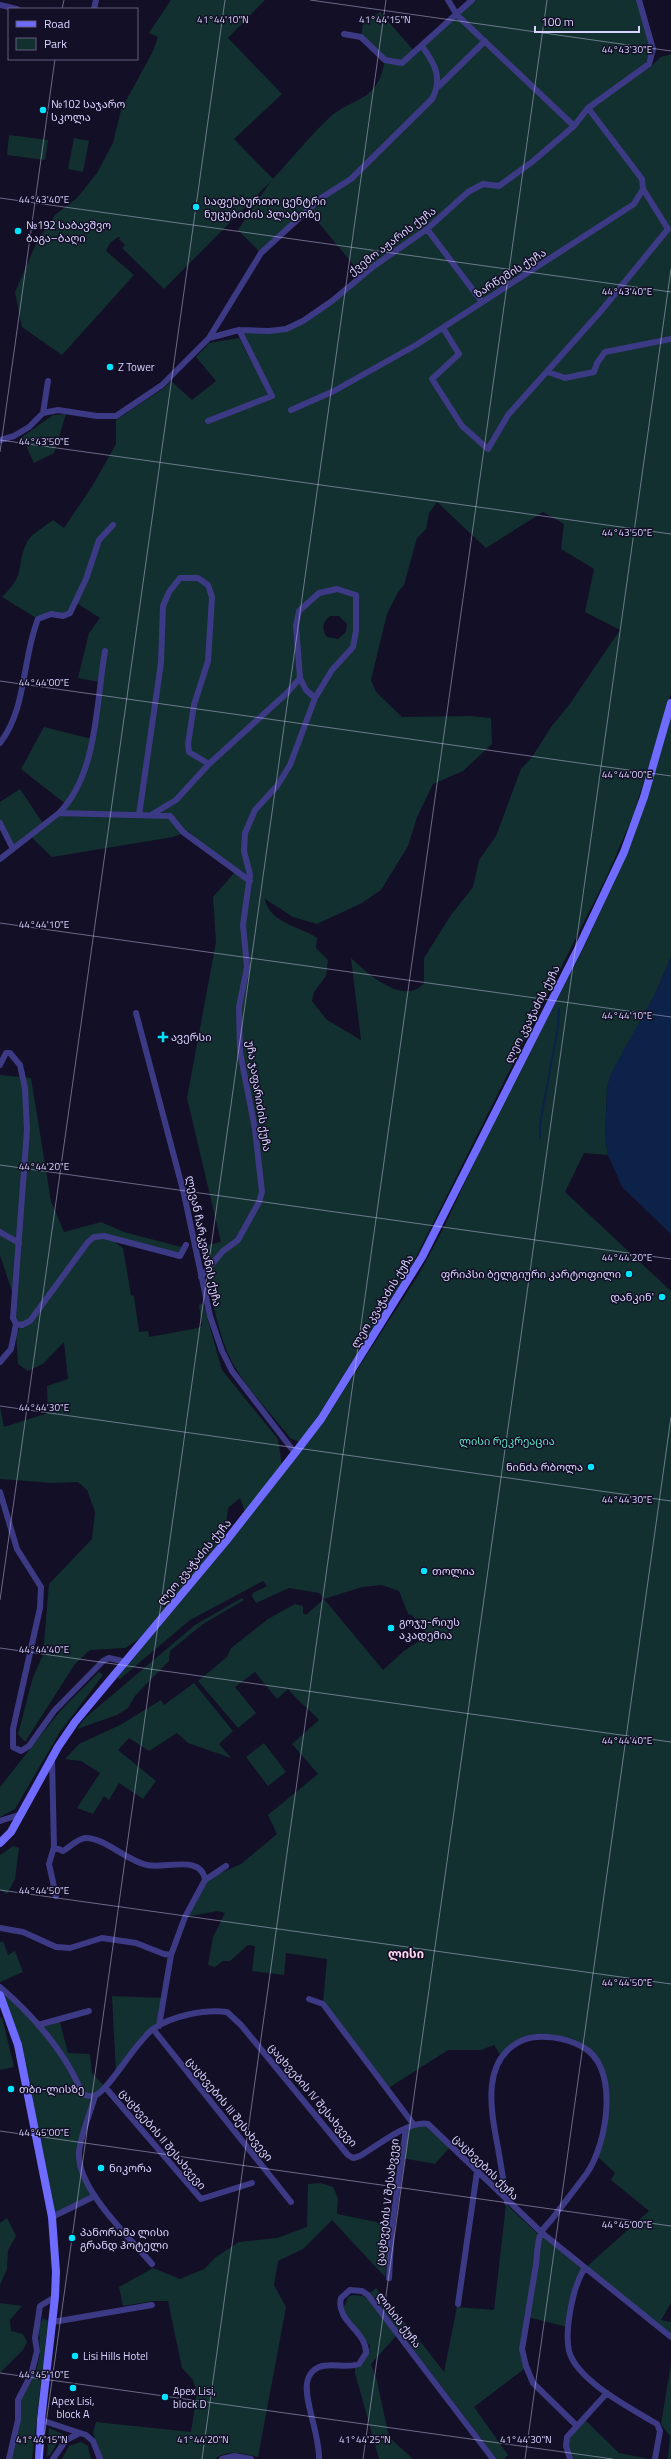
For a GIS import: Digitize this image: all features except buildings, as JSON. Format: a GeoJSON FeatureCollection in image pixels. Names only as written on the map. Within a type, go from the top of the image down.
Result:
{"type":"FeatureCollection","features":[{"type":"Feature","properties":{"kind":"main road","name":"ლეო კვაჭაძის ქუჩა"},"geometry":{"type":"LineString","coordinates":[[0,1843],[11,1832],[52,1757],[76,1722],[226,1541],[321,1418],[356,1365],[407,1282],[440,1225],[493,1114],[578,949],[624,852],[644,797],[671,704]]}},
{"type":"Feature","properties":{"kind":"main road"},"geometry":{"type":"LineString","coordinates":[[0,1995],[18,2045],[52,2217],[56,2272],[55,2297],[41,2420],[39,2459]]}},
{"type":"Feature","properties":{"kind":"street"},"geometry":{"type":"LineString","coordinates":[[448,0],[457,14],[574,126]]}},
{"type":"Feature","properties":{"kind":"street"},"geometry":{"type":"LineString","coordinates":[[344,34],[361,37],[385,60],[402,63],[472,0]]}},
{"type":"Feature","properties":{"kind":"street","name":"ქვემო აჟარის ქუჩა"},"geometry":{"type":"LineString","coordinates":[[209,338],[239,330],[280,330],[303,321],[332,301],[374,266],[427,229],[468,192],[483,184],[494,186],[503,184],[532,162],[574,126],[588,108],[649,64],[653,49],[639,0]]}},
{"type":"Feature","properties":{"kind":"street"},"geometry":{"type":"LineString","coordinates":[[0,5],[13,8]]}},
{"type":"Feature","properties":{"kind":"street"},"geometry":{"type":"LineString","coordinates":[[0,440],[14,436],[29,427],[43,413],[58,410],[97,416],[116,416],[162,385],[209,338],[261,254],[321,198],[350,179],[432,99],[438,86],[485,41]]}},
{"type":"Feature","properties":{"kind":"street"},"geometry":{"type":"LineString","coordinates":[[422,46],[434,67],[438,86]]}},
{"type":"Feature","properties":{"kind":"street"},"geometry":{"type":"LineString","coordinates":[[443,328],[459,354],[432,379],[462,426],[488,449],[508,415],[601,311],[668,229],[643,189],[642,179],[588,108]]}},
{"type":"Feature","properties":{"kind":"street","name":"ზარწემის ქუჩა"},"geometry":{"type":"LineString","coordinates":[[291,410],[381,366],[443,328],[622,214],[634,204],[643,189]]}},
{"type":"Feature","properties":{"kind":"street"},"geometry":{"type":"LineString","coordinates":[[427,229],[482,302]]}},
{"type":"Feature","properties":{"kind":"street"},"geometry":{"type":"LineString","coordinates":[[208,421],[272,396],[239,330]]}},
{"type":"Feature","properties":{"kind":"street"},"geometry":{"type":"LineString","coordinates":[[548,372],[565,378],[594,372],[597,363],[605,352],[671,339]]}},
{"type":"Feature","properties":{"kind":"street"},"geometry":{"type":"LineString","coordinates":[[43,413],[48,381]]}},
{"type":"Feature","properties":{"kind":"street"},"geometry":{"type":"LineString","coordinates":[[0,743],[13,724],[31,637],[38,619],[51,614],[63,616],[70,613],[86,579],[99,540],[113,525]]}},
{"type":"Feature","properties":{"kind":"street"},"geometry":{"type":"LineString","coordinates":[[139,815],[161,663],[163,606],[168,592],[180,578],[198,578],[208,585],[212,598],[208,661],[194,705],[188,744],[189,752],[209,764]]}},
{"type":"Feature","properties":{"kind":"street","name":"უჩა ჯაფარიძის ქუჩა"},"geometry":{"type":"LineString","coordinates":[[201,1277],[223,1251],[238,1240],[259,1202],[262,1192],[255,1129],[240,1052],[239,1007],[247,967],[243,925],[250,881],[244,851],[246,832],[255,810],[277,786],[290,766],[315,698],[332,670],[353,646],[356,631],[356,595],[336,589],[319,593],[299,612],[296,626],[300,678]]}},
{"type":"Feature","properties":{"kind":"street"},"geometry":{"type":"LineString","coordinates":[[0,859],[59,813],[67,805],[89,762],[105,650]]}},
{"type":"Feature","properties":{"kind":"street"},"geometry":{"type":"LineString","coordinates":[[151,815],[176,800],[209,764],[288,692],[300,678],[306,690],[315,698]]}},
{"type":"Feature","properties":{"kind":"street"},"geometry":{"type":"LineString","coordinates":[[59,813],[170,816],[183,832],[250,881]]}},
{"type":"Feature","properties":{"kind":"street"},"geometry":{"type":"LineString","coordinates":[[0,823],[13,849]]}},
{"type":"Feature","properties":{"kind":"street","name":"ლევან ჩარკვიანის ქუჩა"},"geometry":{"type":"LineString","coordinates":[[136,1013],[184,1194],[210,1316],[232,1371],[295,1453]]}},
{"type":"Feature","properties":{"kind":"street"},"geometry":{"type":"LineString","coordinates":[[0,1065],[6,1053],[10,1053],[20,1065],[25,1088],[27,1130],[13,1318],[16,1324],[11,1350],[0,1362]]}},
{"type":"Feature","properties":{"kind":"street"},"geometry":{"type":"LineString","coordinates":[[0,1232],[19,1243]]}},
{"type":"Feature","properties":{"kind":"street"},"geometry":{"type":"LineString","coordinates":[[16,1324],[22,1325],[30,1321],[94,1237],[104,1236],[180,1256],[186,1245]]}},
{"type":"Feature","properties":{"kind":"street"},"geometry":{"type":"LineString","coordinates":[[0,1492],[17,1549],[41,1587],[40,1608],[13,1729],[13,1747],[21,1751],[28,1746],[54,1711],[103,1661],[109,1658],[126,1662]]}},
{"type":"Feature","properties":{"kind":"street"},"geometry":{"type":"LineString","coordinates":[[52,1757],[54,1847],[49,1864],[56,1896]]}},
{"type":"Feature","properties":{"kind":"street"},"geometry":{"type":"LineString","coordinates":[[0,1821],[22,1814]]}},
{"type":"Feature","properties":{"kind":"street"},"geometry":{"type":"LineString","coordinates":[[54,1847],[62,1851],[81,1839],[93,1839],[133,1861],[148,1865],[188,1864],[198,1866],[204,1874],[205,1880]]}},
{"type":"Feature","properties":{"kind":"street"},"geometry":{"type":"LineString","coordinates":[[152,2264],[95,2196],[82,2173],[79,2153],[95,2096],[105,2087],[156,2027],[171,1955],[185,1917],[205,1880],[226,1866]]}},
{"type":"Feature","properties":{"kind":"street"},"geometry":{"type":"LineString","coordinates":[[0,1928],[23,1932],[56,1948],[70,1948],[102,1938],[136,1943],[164,1954],[171,1955]]}},
{"type":"Feature","properties":{"kind":"street"},"geometry":{"type":"LineString","coordinates":[[0,1987],[21,2005],[38,2025],[75,2076],[82,2094],[95,2096]]}},
{"type":"Feature","properties":{"kind":"street"},"geometry":{"type":"LineString","coordinates":[[309,1999],[323,2004],[414,2125]]}},
{"type":"Feature","properties":{"kind":"street"},"geometry":{"type":"LineString","coordinates":[[38,2025],[89,2011]]}},
{"type":"Feature","properties":{"kind":"street","name":"ცაცხვების IV შესახვევი"},"geometry":{"type":"LineString","coordinates":[[156,2027],[189,2016],[227,2012],[241,2025],[348,2155],[353,2158],[360,2156],[414,2125]]}},
{"type":"Feature","properties":{"kind":"street","name":"ცაცხვების III შესახვევი"},"geometry":{"type":"LineString","coordinates":[[156,2027],[291,2202]]}},
{"type":"Feature","properties":{"kind":"street"},"geometry":{"type":"LineString","coordinates":[[506,2202],[493,2124],[491,2099],[493,2077],[497,2064],[508,2048],[528,2038],[558,2039],[583,2047],[597,2059],[604,2072],[607,2091],[601,2137],[596,2156],[587,2172],[541,2232],[522,2349],[526,2366],[534,2383],[577,2426]]}},
{"type":"Feature","properties":{"kind":"street","name":"ცაცხვების II შესახვევი"},"geometry":{"type":"LineString","coordinates":[[105,2087],[201,2199],[252,2183]]}},
{"type":"Feature","properties":{"kind":"street","name":"ცაცხვების ქუჩა"},"geometry":{"type":"LineString","coordinates":[[414,2125],[418,2123],[428,2124],[506,2202],[584,2269],[671,2337]]}},
{"type":"Feature","properties":{"kind":"street","name":"ცაცხვების V შესახვევი"},"geometry":{"type":"LineString","coordinates":[[388,2278],[392,2225],[406,2129]]}},
{"type":"Feature","properties":{"kind":"street"},"geometry":{"type":"LineString","coordinates":[[458,2304],[476,2172]]}},
{"type":"Feature","properties":{"kind":"street"},"geometry":{"type":"LineString","coordinates":[[52,2217],[95,2196]]}},
{"type":"Feature","properties":{"kind":"street"},"geometry":{"type":"LineString","coordinates":[[584,2269],[576,2282],[567,2328],[570,2352],[577,2365],[607,2393],[657,2424],[660,2431],[655,2459]]}},
{"type":"Feature","properties":{"kind":"street","name":"ლისის ქუჩა"},"geometry":{"type":"LineString","coordinates":[[319,2459],[306,2389],[308,2376],[312,2371],[326,2365],[353,2366],[358,2364],[366,2352],[364,2342],[340,2310],[341,2298],[344,2293],[350,2290],[362,2291],[368,2295],[493,2459]]}},
{"type":"Feature","properties":{"kind":"street"},"geometry":{"type":"LineString","coordinates":[[9,2459],[18,2420],[18,2400],[31,2375],[37,2350],[35,2338],[40,2306],[55,2297]]}},
{"type":"Feature","properties":{"kind":"street"},"geometry":{"type":"LineString","coordinates":[[53,2322],[152,2305]]}},
{"type":"Feature","properties":{"kind":"street"},"geometry":{"type":"LineString","coordinates":[[570,2459],[566,2450],[567,2437],[607,2393]]}},
{"type":"Feature","properties":{"kind":"street"},"geometry":{"type":"LineString","coordinates":[[41,2420],[78,2434],[86,2435],[93,2441],[100,2459]]}},
{"type":"Feature","properties":{"kind":"street"},"geometry":{"type":"LineString","coordinates":[[55,2459],[62,2446],[71,2436],[78,2434]]}},
{"type":"Feature","properties":{"kind":"street"},"geometry":{"type":"LineString","coordinates":[[222,2459],[234,2456],[251,2459]]}},
{"type":"Feature","properties":{"kind":"green space"},"geometry":{"type":"Polygon","coordinates":[[[171,0],[265,0],[228,38],[282,94],[234,139],[273,179],[307,140],[329,118],[364,97],[371,92],[377,84],[385,60],[361,37],[363,23],[380,12],[415,52],[472,0],[636,0],[648,35],[649,44],[647,61],[642,68],[648,69],[661,57],[671,54],[671,693],[633,816],[607,876],[413,1263],[318,1416],[299,1442],[290,1438],[246,1384],[231,1361],[222,1337],[215,1311],[203,1246],[221,1242],[187,1098],[216,942],[213,897],[235,872],[188,831],[173,837],[52,857],[30,836],[13,849],[0,823],[0,802],[20,789],[44,825],[67,805],[21,769],[44,727],[92,739],[99,682],[78,678],[89,633],[100,618],[75,602],[70,613],[51,614],[38,619],[2,597],[10,589],[18,576],[27,542],[35,533],[53,520],[64,528],[93,485],[116,444],[116,420],[164,388],[171,381],[192,400],[216,381],[196,357],[209,343],[239,338],[268,393],[267,396],[272,396],[239,330],[269,331],[303,321],[362,275],[308,210],[261,253],[238,230],[271,181],[164,289],[122,248],[125,245],[119,239],[121,237],[118,237],[110,243],[106,251],[134,275],[62,355],[22,327],[15,292],[37,242],[55,215],[77,198],[97,173],[113,143],[121,110],[153,51],[158,37],[149,33],[171,0]],[[437,502],[429,513],[426,529],[417,538],[404,585],[398,592],[387,614],[371,680],[376,692],[402,717],[470,716],[491,718],[492,744],[463,771],[433,784],[417,817],[408,846],[381,890],[362,903],[317,924],[293,917],[265,899],[272,914],[286,923],[317,938],[316,948],[328,960],[326,976],[314,992],[312,1001],[327,1020],[361,1040],[351,958],[366,972],[396,990],[406,991],[416,989],[424,983],[424,958],[451,915],[473,887],[479,860],[496,836],[521,769],[532,757],[551,727],[569,705],[620,630],[585,612],[594,569],[561,549],[564,524],[543,512],[486,548],[437,502]],[[330,616],[324,623],[323,628],[325,634],[327,637],[338,639],[346,632],[347,624],[339,616],[330,616]]]}},
{"type":"Feature","properties":{"kind":"green space"},"geometry":{"type":"Polygon","coordinates":[[[9,135],[48,140],[45,160],[7,155],[9,135]]]}},
{"type":"Feature","properties":{"kind":"green space"},"geometry":{"type":"Polygon","coordinates":[[[74,138],[89,141],[83,172],[68,169],[74,138]]]}},
{"type":"Feature","properties":{"kind":"green space"},"geometry":{"type":"Polygon","coordinates":[[[66,414],[54,453],[34,463],[22,437],[53,415],[66,414]]]}},
{"type":"Feature","properties":{"kind":"green space","name":"ლისი რეკრეაცია"},"geometry":{"type":"Polygon","coordinates":[[[671,715],[671,957],[656,992],[607,1087],[605,1138],[608,1155],[584,1153],[565,1192],[671,1291],[671,2303],[661,2320],[671,2322],[671,2334],[584,2269],[649,2211],[611,2180],[615,2173],[598,2157],[607,2091],[597,2059],[568,2041],[528,2038],[501,2056],[494,2045],[481,2050],[448,2050],[387,2089],[323,2004],[327,1959],[286,1953],[284,1975],[252,1971],[255,1946],[248,1945],[230,1961],[223,1961],[215,1967],[208,1965],[213,1937],[225,1913],[218,1911],[185,1917],[205,1880],[241,1864],[277,1834],[268,1815],[318,1774],[292,1744],[319,1720],[288,1689],[277,1699],[255,1672],[235,1687],[256,1713],[238,1728],[198,1681],[227,1657],[231,1648],[268,1619],[295,1604],[303,1606],[303,1613],[306,1615],[324,1599],[319,1593],[289,1588],[256,1603],[252,1596],[253,1593],[267,1586],[263,1581],[190,1620],[120,1679],[117,1678],[229,1543],[324,1421],[419,1274],[442,1231],[498,1113],[582,951],[613,884],[634,837],[671,715]],[[382,1585],[362,1587],[324,1599],[383,1670],[404,1651],[428,1635],[412,1615],[408,1614],[399,1591],[382,1585]]]}},
{"type":"Feature","properties":{"kind":"green space"},"geometry":{"type":"Polygon","coordinates":[[[0,1075],[31,1078],[51,1201],[64,1232],[101,1222],[124,1232],[181,1247],[180,1256],[104,1234],[123,1248],[131,1295],[134,1296],[139,1332],[148,1331],[149,1337],[198,1328],[202,1326],[199,1305],[203,1303],[222,1370],[278,1439],[282,1466],[245,1512],[240,1498],[228,1508],[225,1536],[139,1639],[125,1648],[90,1650],[75,1664],[25,1742],[18,1734],[33,1677],[43,1655],[49,1584],[92,1539],[95,1512],[87,1490],[78,1482],[53,1483],[0,1479],[0,1407],[4,1427],[48,1413],[47,1386],[68,1379],[64,1342],[43,1364],[28,1371],[18,1364],[16,1334],[21,1325],[16,1324],[14,1298],[0,1255],[0,1075]]]}},
{"type":"Feature","properties":{"kind":"green space"},"geometry":{"type":"Polygon","coordinates":[[[242,1598],[244,1600],[203,1624],[170,1651],[169,1661],[135,1696],[128,1708],[117,1715],[77,1729],[85,1718],[195,1625],[242,1598]]]}},
{"type":"Feature","properties":{"kind":"green space"},"geometry":{"type":"Polygon","coordinates":[[[99,1672],[103,1675],[60,1732],[15,1809],[0,1817],[0,1787],[60,1711],[99,1672]]]}},
{"type":"Feature","properties":{"kind":"green space"},"geometry":{"type":"Polygon","coordinates":[[[194,1683],[233,1731],[219,1744],[231,1758],[188,1743],[177,1733],[149,1751],[129,1738],[118,1750],[156,1781],[143,1799],[119,1783],[109,1800],[104,1796],[93,1814],[77,1808],[100,1773],[81,1761],[65,1759],[79,1744],[120,1725],[161,1700],[164,1705],[194,1683]]]}},
{"type":"Feature","properties":{"kind":"green space"},"geometry":{"type":"Polygon","coordinates":[[[264,1743],[286,1772],[268,1786],[246,1757],[264,1743]]]}},
{"type":"Feature","properties":{"kind":"green space"},"geometry":{"type":"Polygon","coordinates":[[[13,1846],[19,1848],[15,1879],[7,1894],[0,1890],[0,1855],[13,1846]]]}},
{"type":"Feature","properties":{"kind":"green space"},"geometry":{"type":"Polygon","coordinates":[[[3,1941],[8,1955],[15,1951],[23,1972],[0,1982],[0,1942],[3,1941]]]}},
{"type":"Feature","properties":{"kind":"green space"},"geometry":{"type":"Polygon","coordinates":[[[0,1987],[38,2025],[59,2019],[68,2053],[90,2054],[92,2073],[105,2087],[95,2096],[79,2153],[82,2173],[95,2196],[52,2217],[18,2045],[0,1995],[0,1987]]]}},
{"type":"Feature","properties":{"kind":"green space"},"geometry":{"type":"Polygon","coordinates":[[[112,1996],[164,1998],[159,2026],[143,2034],[116,2073],[112,1996]]]}},
{"type":"Feature","properties":{"kind":"green space"},"geometry":{"type":"Polygon","coordinates":[[[2,2017],[14,2067],[0,2070],[0,2018],[2,2017]]]}},
{"type":"Feature","properties":{"kind":"green space"},"geometry":{"type":"Polygon","coordinates":[[[423,2123],[451,2146],[435,2164],[402,2158],[406,2129],[423,2123]]]}},
{"type":"Feature","properties":{"kind":"green space"},"geometry":{"type":"Polygon","coordinates":[[[320,2183],[333,2187],[338,2198],[337,2214],[391,2225],[385,2277],[332,2220],[303,2249],[278,2261],[274,2285],[286,2307],[258,2457],[241,2453],[230,2453],[215,2459],[102,2459],[93,2433],[96,2422],[191,2432],[197,2393],[193,2380],[182,2368],[168,2301],[153,2301],[123,2306],[119,2287],[153,2268],[180,2279],[204,2269],[216,2257],[239,2242],[277,2238],[307,2227],[308,2184],[320,2183]]]}},
{"type":"Feature","properties":{"kind":"green space"},"geometry":{"type":"Polygon","coordinates":[[[506,2204],[539,2235],[520,2349],[524,2369],[474,2407],[508,2455],[504,2459],[497,2459],[370,2293],[376,2288],[444,2372],[457,2307],[494,2310],[506,2204]]]}},
{"type":"Feature","properties":{"kind":"green space"},"geometry":{"type":"Polygon","coordinates":[[[7,2218],[16,2236],[8,2250],[7,2269],[0,2285],[0,2223],[7,2218]]]}},
{"type":"Feature","properties":{"kind":"green space"},"geometry":{"type":"Polygon","coordinates":[[[541,2232],[584,2269],[567,2327],[528,2317],[541,2232]]]}},
{"type":"Feature","properties":{"kind":"green space"},"geometry":{"type":"Polygon","coordinates":[[[353,2295],[363,2296],[368,2299],[396,2336],[371,2364],[377,2381],[389,2437],[413,2459],[379,2459],[355,2373],[355,2368],[365,2359],[370,2346],[344,2312],[344,2307],[348,2297],[353,2295]]]}},
{"type":"Feature","properties":{"kind":"green space"},"geometry":{"type":"Polygon","coordinates":[[[0,2303],[22,2306],[10,2320],[11,2331],[23,2334],[27,2342],[23,2350],[0,2373],[0,2303]]]}},
{"type":"Feature","properties":{"kind":"green space"},"geometry":{"type":"Polygon","coordinates":[[[43,2318],[48,2321],[32,2459],[12,2459],[21,2419],[21,2400],[36,2372],[40,2355],[39,2325],[43,2318]]]}},
{"type":"Feature","properties":{"kind":"green space"},"geometry":{"type":"Polygon","coordinates":[[[671,2364],[671,2459],[668,2459],[670,2436],[661,2424],[671,2364]]]}},
{"type":"Feature","properties":{"kind":"green space"},"geometry":{"type":"Polygon","coordinates":[[[584,2419],[619,2453],[650,2459],[570,2459],[567,2437],[584,2419]]]}},
{"type":"Feature","properties":{"kind":"green space"},"geometry":{"type":"Polygon","coordinates":[[[49,2428],[63,2434],[50,2455],[47,2456],[49,2428]]]}},
{"type":"Feature","properties":{"kind":"green space"},"geometry":{"type":"Polygon","coordinates":[[[81,2442],[88,2446],[91,2459],[62,2459],[69,2446],[81,2442]]]}},
{"type":"Feature","properties":{"kind":"water"},"geometry":{"type":"Polygon","coordinates":[[[671,957],[671,1234],[622,1187],[608,1155],[605,1138],[607,1087],[611,1073],[656,992],[671,957]]]}},
{"type":"Feature","properties":{"kind":"waterway"},"geometry":{"type":"LineString","coordinates":[[540,1138],[540,1124],[558,1027],[559,1008]]}},
{"type":"Feature","properties":{"kind":"place","name":"№102 საჯარო სკოლა"},"geometry":{"type":"Point","coordinates":[43,110]}},
{"type":"Feature","properties":{"kind":"place","name":"საფეხბურთო ცენტრი ნუცუბიძის პლატოზე"},"geometry":{"type":"Point","coordinates":[196,207]}},
{"type":"Feature","properties":{"kind":"place","name":"№192 საბავშვო ბაგა–ბაღი"},"geometry":{"type":"Point","coordinates":[18,231]}},
{"type":"Feature","properties":{"kind":"place","name":"Z Tower"},"geometry":{"type":"Point","coordinates":[110,367]}},
{"type":"Feature","properties":{"kind":"place","name":"ავერსი"},"geometry":{"type":"Point","coordinates":[163,1037]}},
{"type":"Feature","properties":{"kind":"place","name":"ფრიპსი ბელგიური კარტოფილი"},"geometry":{"type":"Point","coordinates":[629,1274]}},
{"type":"Feature","properties":{"kind":"place","name":"დანკინ'"},"geometry":{"type":"Point","coordinates":[662,1297]}},
{"type":"Feature","properties":{"kind":"place","name":"ნინძა რბოლა"},"geometry":{"type":"Point","coordinates":[591,1467]}},
{"type":"Feature","properties":{"kind":"place","name":"თოლია"},"geometry":{"type":"Point","coordinates":[424,1571]}},
{"type":"Feature","properties":{"kind":"place","name":"გოჯუ-რიუს აკადემია"},"geometry":{"type":"Point","coordinates":[391,1628]}},
{"type":"Feature","properties":{"kind":"place","name":"თბი-ლისზე"},"geometry":{"type":"Point","coordinates":[11,2089]}},
{"type":"Feature","properties":{"kind":"place","name":"ნიკორა"},"geometry":{"type":"Point","coordinates":[101,2168]}},
{"type":"Feature","properties":{"kind":"place","name":"პანორამა ლისი გრანდ ჰოტელი"},"geometry":{"type":"Point","coordinates":[72,2238]}},
{"type":"Feature","properties":{"kind":"place","name":"Lisi Hills Hotel"},"geometry":{"type":"Point","coordinates":[75,2356]}},
{"type":"Feature","properties":{"kind":"place","name":"Apex Lisi, block A"},"geometry":{"type":"Point","coordinates":[73,2388]}},
{"type":"Feature","properties":{"kind":"place","name":"Apex Lisi, block D"},"geometry":{"type":"Point","coordinates":[165,2397]}},
{"type":"Feature","properties":{"kind":"district","name":"ლისი"},"geometry":{"type":"Point","coordinates":[406,1954]}}]}
